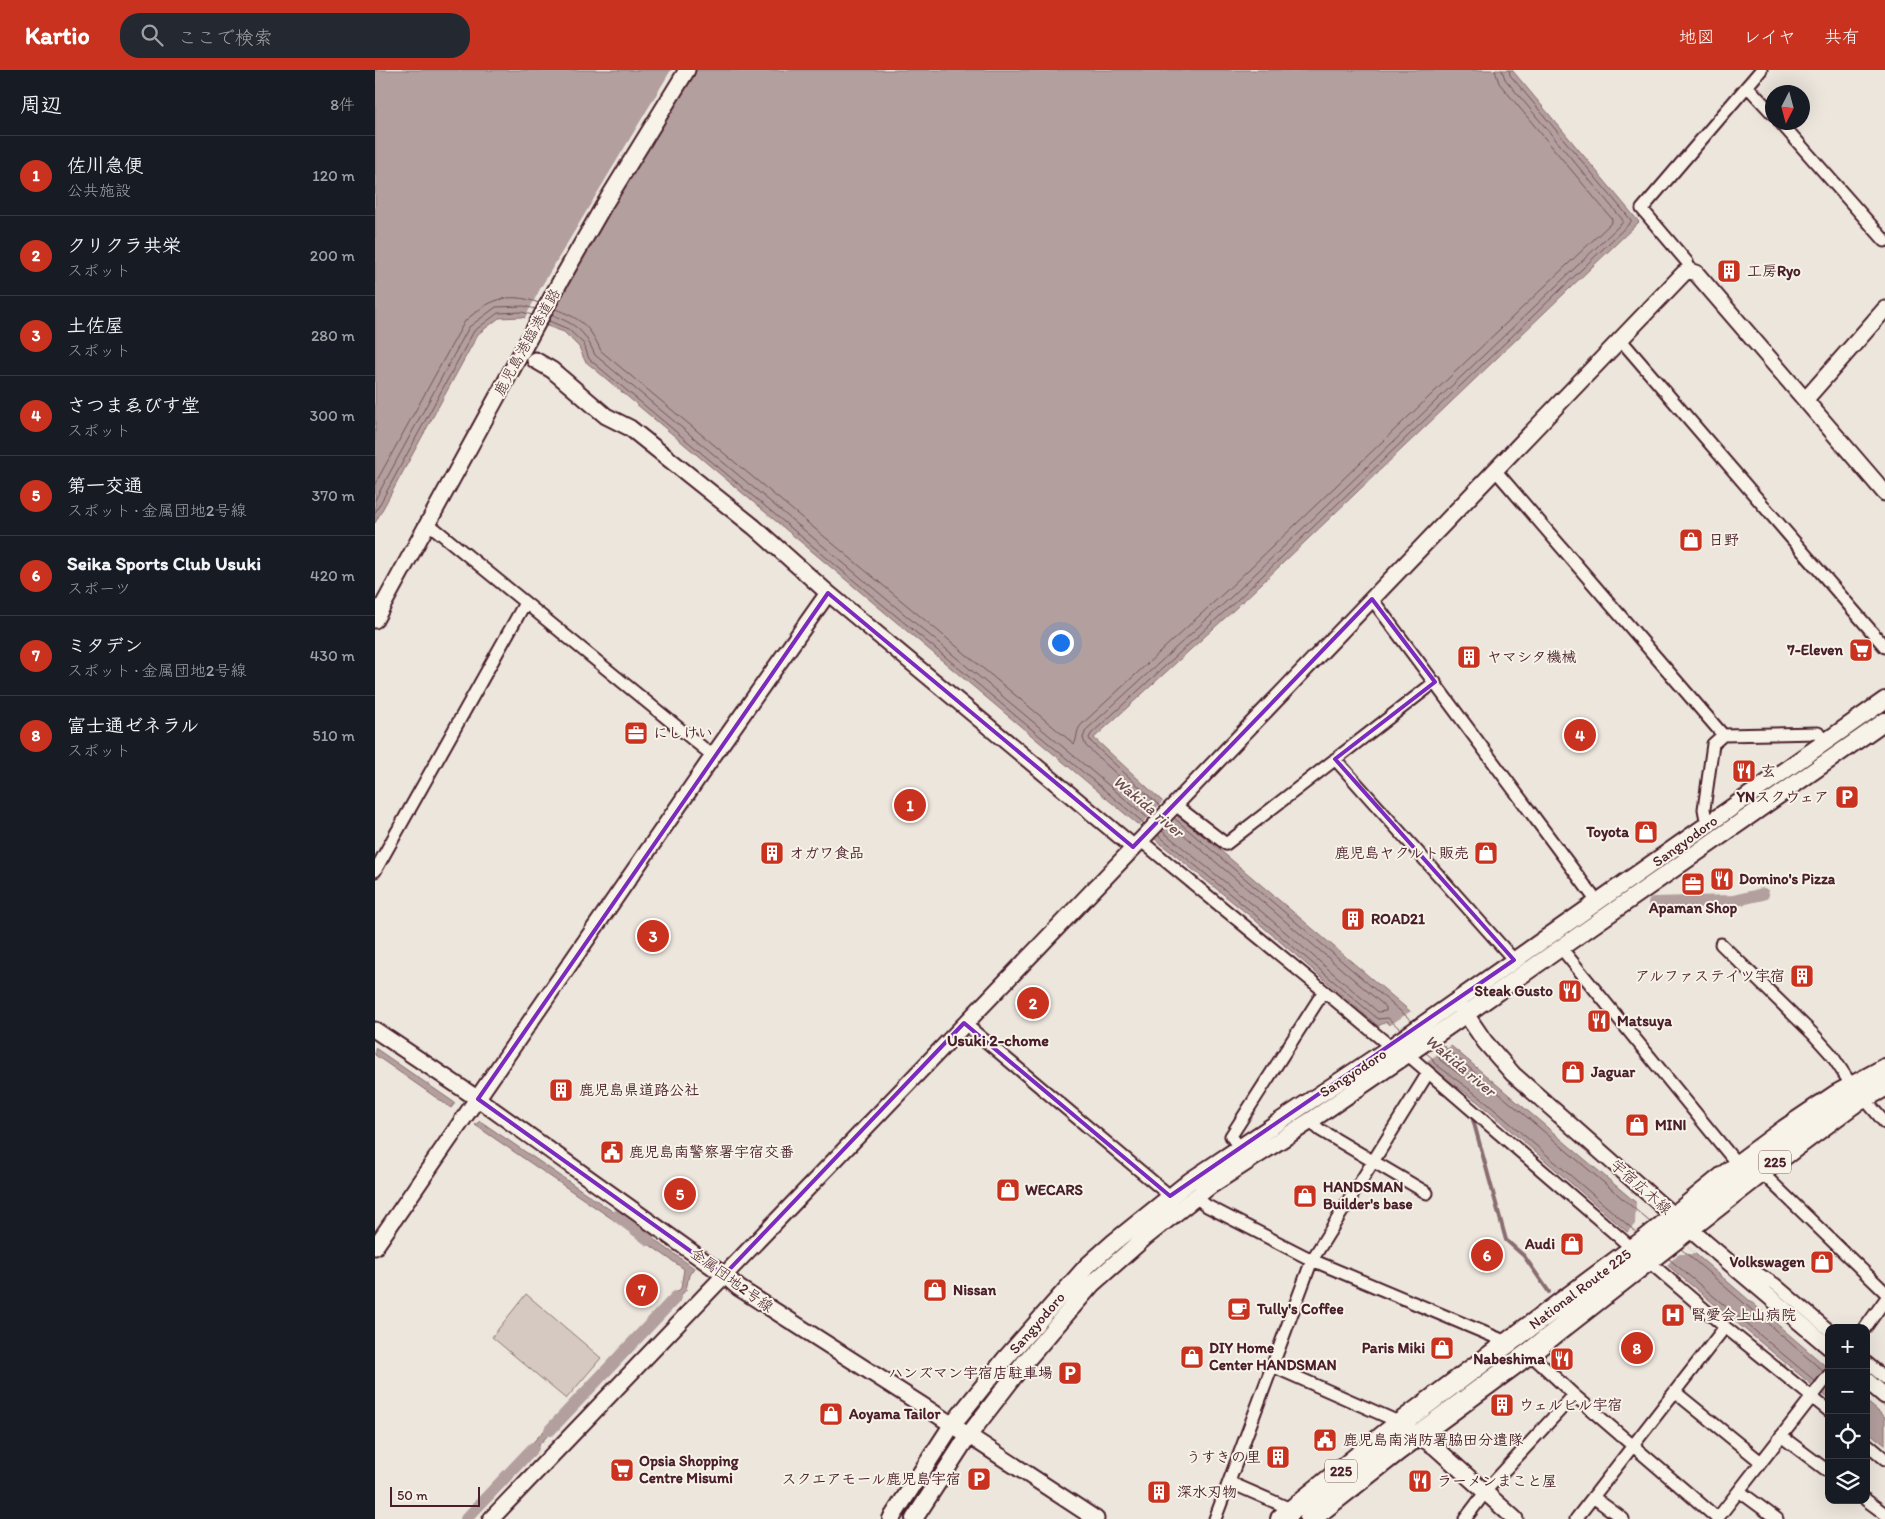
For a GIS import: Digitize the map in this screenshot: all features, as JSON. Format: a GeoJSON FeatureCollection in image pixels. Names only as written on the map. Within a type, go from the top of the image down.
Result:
{"type":"FeatureCollection","features":[{"type":"Feature","properties":{"kind":"highway","name":"National Route 225"},"geometry":{"type":"LineString","coordinates":[[1295,1516],[1417,1435],[1529,1353],[1643,1253],[1677,1226],[1761,1172],[1885,1068]]}},
{"type":"Feature","properties":{"kind":"highway","name":"National Route 225"},"geometry":{"type":"LineString","coordinates":[[1677,1226],[1738,1164],[1785,1130],[1858,1091],[1885,1086]]}},
{"type":"Feature","properties":{"kind":"highway","name":"National Route 225"},"geometry":{"type":"LineString","coordinates":[[1295,1516],[1401,1423],[1509,1343],[1643,1253]]}},
{"type":"Feature","properties":{"kind":"main road","name":"Sangyodoro"},"geometry":{"type":"LineString","coordinates":[[891,1519],[952,1425],[1005,1359],[1087,1266],[1114,1242],[1170,1196],[1239,1147],[1399,1047],[1446,1028],[1461,1007],[1514,960],[1598,904],[1826,740],[1885,700]]}},
{"type":"Feature","properties":{"kind":"main road","name":"Sangyodoro"},"geometry":{"type":"LineString","coordinates":[[914,1519],[968,1436],[1025,1362],[1092,1284],[1144,1238],[1211,1185],[1310,1121],[1430,1020],[1461,1007],[1561,948],[1885,721]]}},
{"type":"Feature","properties":{"kind":"street","name":"鹿児島港臨港道路"},"geometry":{"type":"LineString","coordinates":[[375,620],[429,524],[514,364],[604,205],[687,70]]}},
{"type":"Feature","properties":{"kind":"street"},"geometry":{"type":"LineString","coordinates":[[1690,271],[1687,262],[1642,209],[1761,70]]}},
{"type":"Feature","properties":{"kind":"street"},"geometry":{"type":"LineString","coordinates":[[1747,86],[1765,105]]}},
{"type":"Feature","properties":{"kind":"street"},"geometry":{"type":"LineString","coordinates":[[1787,130],[1885,241]]}},
{"type":"Feature","properties":{"kind":"street"},"geometry":{"type":"LineString","coordinates":[[491,1519],[1679,276],[1690,271],[1696,272],[1885,493]]}},
{"type":"Feature","properties":{"kind":"street"},"geometry":{"type":"LineString","coordinates":[[1806,399],[1885,309]]}},
{"type":"Feature","properties":{"kind":"street"},"geometry":{"type":"LineString","coordinates":[[1620,339],[1885,647]]}},
{"type":"Feature","properties":{"kind":"street"},"geometry":{"type":"LineString","coordinates":[[535,360],[552,370],[606,416],[630,428],[754,527],[828,593],[1139,840],[1324,991],[1399,1047],[1643,1253],[1725,1327],[1814,1394],[1825,1406]]}},
{"type":"Feature","properties":{"kind":"street"},"geometry":{"type":"LineString","coordinates":[[1495,470],[1723,735]]}},
{"type":"Feature","properties":{"kind":"street"},"geometry":{"type":"LineString","coordinates":[[429,524],[713,756]]}},
{"type":"Feature","properties":{"kind":"street"},"geometry":{"type":"LineString","coordinates":[[375,1247],[479,1099],[713,756],[828,593]]}},
{"type":"Feature","properties":{"kind":"street"},"geometry":{"type":"LineString","coordinates":[[1372,599],[1598,904]]}},
{"type":"Feature","properties":{"kind":"street"},"geometry":{"type":"LineString","coordinates":[[375,872],[525,602]]}},
{"type":"Feature","properties":{"kind":"street"},"geometry":{"type":"LineString","coordinates":[[1172,806],[1226,844],[1435,682]]}},
{"type":"Feature","properties":{"kind":"street"},"geometry":{"type":"LineString","coordinates":[[1707,825],[1705,809],[1713,744],[1723,735],[1818,733],[1826,740]]}},
{"type":"Feature","properties":{"kind":"street"},"geometry":{"type":"LineString","coordinates":[[1335,759],[1514,960]]}},
{"type":"Feature","properties":{"kind":"street"},"geometry":{"type":"LineString","coordinates":[[1721,944],[1813,1034],[1885,1123]]}},
{"type":"Feature","properties":{"kind":"street"},"geometry":{"type":"LineString","coordinates":[[1561,948],[1738,1164]]}},
{"type":"Feature","properties":{"kind":"street"},"geometry":{"type":"LineString","coordinates":[[1239,1147],[1231,1136],[1324,991]]}},
{"type":"Feature","properties":{"kind":"street","name":"宇宿広木線"},"geometry":{"type":"LineString","coordinates":[[1461,1007],[1485,1042],[1513,1074],[1677,1226],[1739,1270],[1825,1344]]}},
{"type":"Feature","properties":{"kind":"street"},"geometry":{"type":"LineString","coordinates":[[964,1023],[1170,1196]]}},
{"type":"Feature","properties":{"kind":"street","name":"金属団地2号線"},"geometry":{"type":"LineString","coordinates":[[375,1030],[479,1099],[739,1288],[1096,1519]]}},
{"type":"Feature","properties":{"kind":"street"},"geometry":{"type":"LineString","coordinates":[[1215,1519],[1312,1260],[1428,1073]]}},
{"type":"Feature","properties":{"kind":"street"},"geometry":{"type":"LineString","coordinates":[[1310,1121],[1320,1130],[1427,1193]]}},
{"type":"Feature","properties":{"kind":"street"},"geometry":{"type":"LineString","coordinates":[[1761,1172],[1885,1292]]}},
{"type":"Feature","properties":{"kind":"street"},"geometry":{"type":"LineString","coordinates":[[1196,1197],[1207,1206],[1312,1260],[1509,1343]]}},
{"type":"Feature","properties":{"kind":"street"},"geometry":{"type":"LineString","coordinates":[[1739,1270],[1751,1270],[1775,1284],[1825,1327]]}},
{"type":"Feature","properties":{"kind":"street"},"geometry":{"type":"LineString","coordinates":[[1868,1324],[1885,1300]]}},
{"type":"Feature","properties":{"kind":"street"},"geometry":{"type":"LineString","coordinates":[[1576,1519],[1725,1327]]}},
{"type":"Feature","properties":{"kind":"street"},"geometry":{"type":"LineString","coordinates":[[1529,1353],[1574,1395],[1718,1519],[1825,1380]]}},
{"type":"Feature","properties":{"kind":"street"},"geometry":{"type":"LineString","coordinates":[[1870,1365],[1885,1378]]}},
{"type":"Feature","properties":{"kind":"street"},"geometry":{"type":"LineString","coordinates":[[1272,1366],[1401,1423],[1435,1447],[1515,1519]]}},
{"type":"Feature","properties":{"kind":"street"},"geometry":{"type":"LineString","coordinates":[[1870,1383],[1885,1396]]}},
{"type":"Feature","properties":{"kind":"street"},"geometry":{"type":"LineString","coordinates":[[1675,1392],[1761,1462]]}},
{"type":"Feature","properties":{"kind":"street"},"geometry":{"type":"LineString","coordinates":[[1465,1519],[1485,1492],[1574,1395]]}},
{"type":"Feature","properties":{"kind":"street"},"geometry":{"type":"LineString","coordinates":[[1781,1436],[1825,1469]]}},
{"type":"Feature","properties":{"kind":"street"},"geometry":{"type":"LineString","coordinates":[[1870,1446],[1885,1459]]}},
{"type":"Feature","properties":{"kind":"street"},"geometry":{"type":"LineString","coordinates":[[1229,1482],[1295,1516]]}},
{"type":"Feature","properties":{"kind":"street"},"geometry":{"type":"LineString","coordinates":[[1739,1491],[1777,1519]]}},
{"type":"Feature","properties":{"kind":"street"},"geometry":{"type":"LineString","coordinates":[[1593,1497],[1623,1519]]}},
{"type":"Feature","properties":{"kind":"street"},"geometry":{"type":"LineString","coordinates":[[1870,1503],[1885,1514]]}},
{"type":"Feature","properties":{"kind":"highlighted area"},"geometry":{"type":"Polygon","coordinates":[[[828,593],[1133,847],[1372,599],[1435,682],[1335,759],[1514,960],[1170,1196],[964,1023],[724,1275],[478,1099],[828,593]]]}},
{"type":"Feature","properties":{"kind":"shaded area"},"geometry":{"type":"Polygon","coordinates":[[[526,1294],[601,1358],[566,1399],[492,1337],[526,1294]]]}},
{"type":"Feature","properties":{"kind":"water","name":"Wakida river"},"geometry":{"type":"Polygon","coordinates":[[[375,70],[1512,70],[1639,222],[1238,606],[1094,738],[1162,801],[1825,1366],[1825,1396],[1626,1231],[1478,1102],[1429,1066],[1428,1061],[1386,1022],[1378,1026],[1255,920],[1155,839],[585,361],[579,347],[564,332],[522,317],[499,318],[478,334],[375,523],[375,70]]]}},
{"type":"Feature","properties":{"kind":"water"},"geometry":{"type":"Polygon","coordinates":[[[375,1048],[455,1103],[451,1108],[375,1055],[375,1048]]]}},
{"type":"Feature","properties":{"kind":"water"},"geometry":{"type":"Polygon","coordinates":[[[480,1121],[631,1224],[627,1229],[475,1125],[480,1121]]]}},
{"type":"Feature","properties":{"kind":"water"},"geometry":{"type":"Polygon","coordinates":[[[638,1228],[694,1268],[689,1275],[686,1290],[666,1311],[661,1308],[681,1288],[684,1269],[634,1234],[638,1228]]]}},
{"type":"Feature","properties":{"kind":"water"},"geometry":{"type":"Polygon","coordinates":[[[615,1354],[620,1359],[601,1380],[596,1375],[615,1354]]]}},
{"type":"Feature","properties":{"kind":"water"},"geometry":{"type":"Polygon","coordinates":[[[588,1385],[594,1390],[574,1410],[569,1405],[588,1385]]]}},
{"type":"Feature","properties":{"kind":"water"},"geometry":{"type":"Polygon","coordinates":[[[1870,1404],[1885,1417],[1885,1445],[1870,1433],[1870,1404]]]}},
{"type":"Feature","properties":{"kind":"water"},"geometry":{"type":"Polygon","coordinates":[[[559,1415],[563,1419],[523,1462],[518,1458],[559,1415]]]}},
{"type":"Feature","properties":{"kind":"water"},"geometry":{"type":"Polygon","coordinates":[[[507,1469],[511,1473],[484,1504],[479,1500],[507,1469]]]}},
{"type":"Feature","properties":{"kind":"pier"},"geometry":{"type":"Polygon","coordinates":[[[671,70],[696,70],[544,327],[524,320],[541,287],[671,70]]]}},
{"type":"Feature","properties":{"kind":"pier"},"geometry":{"type":"Polygon","coordinates":[[[1164,800],[1180,814],[1153,841],[1138,828],[1164,800]]]}},
{"type":"Feature","properties":{"kind":"pier"},"geometry":{"type":"Polygon","coordinates":[[[1411,1011],[1452,1045],[1427,1061],[1387,1027],[1411,1011]]]}},
{"type":"Feature","properties":{"kind":"pier"},"geometry":{"type":"Polygon","coordinates":[[[1636,1201],[1696,1254],[1678,1254],[1666,1266],[1640,1245],[1627,1233],[1635,1224],[1636,1201]]]}},
{"type":"Feature","properties":{"kind":"waterway"},"geometry":{"type":"LineString","coordinates":[[1654,903],[1733,901],[1763,894]]}},
{"type":"Feature","properties":{"kind":"waterway"},"geometry":{"type":"LineString","coordinates":[[1472,1116],[1506,1240],[1524,1256],[1549,1292]]}},
{"type":"Feature","properties":{"kind":"waterway"},"geometry":{"type":"LineString","coordinates":[[617,1216],[649,1240]]}},
{"type":"Feature","properties":{"kind":"waterway"},"geometry":{"type":"LineString","coordinates":[[550,1430],[676,1297]]}},
{"type":"Feature","properties":{"kind":"waterway"},"geometry":{"type":"LineString","coordinates":[[466,1519],[533,1448]]}},
{"type":"Feature","properties":{"kind":"place","name":"工房Ryo"},"geometry":{"type":"Point","coordinates":[1729,271]}},
{"type":"Feature","properties":{"kind":"place","name":"日野"},"geometry":{"type":"Point","coordinates":[1691,540]}},
{"type":"Feature","properties":{"kind":"place","name":"7-Eleven"},"geometry":{"type":"Point","coordinates":[1861,650]}},
{"type":"Feature","properties":{"kind":"place","name":"ヤマシタ機械"},"geometry":{"type":"Point","coordinates":[1469,657]}},
{"type":"Feature","properties":{"kind":"place","name":"にしけい"},"geometry":{"type":"Point","coordinates":[636,733]}},
{"type":"Feature","properties":{"kind":"place","name":"さつまゑびす堂"},"geometry":{"type":"Point","coordinates":[1580,735]}},
{"type":"Feature","properties":{"kind":"place","name":"玄"},"geometry":{"type":"Point","coordinates":[1744,771]}},
{"type":"Feature","properties":{"kind":"place","name":"YNスクウェア"},"geometry":{"type":"Point","coordinates":[1847,797]}},
{"type":"Feature","properties":{"kind":"place","name":"佐川急便"},"geometry":{"type":"Point","coordinates":[910,805]}},
{"type":"Feature","properties":{"kind":"place","name":"Toyota"},"geometry":{"type":"Point","coordinates":[1646,832]}},
{"type":"Feature","properties":{"kind":"place","name":"オガワ食品"},"geometry":{"type":"Point","coordinates":[772,853]}},
{"type":"Feature","properties":{"kind":"place","name":"鹿児島ヤクルト販売"},"geometry":{"type":"Point","coordinates":[1486,853]}},
{"type":"Feature","properties":{"kind":"place","name":"Domino's Pizza"},"geometry":{"type":"Point","coordinates":[1722,879]}},
{"type":"Feature","properties":{"kind":"place","name":"Apaman Shop"},"geometry":{"type":"Point","coordinates":[1693,884]}},
{"type":"Feature","properties":{"kind":"place","name":"ROAD21"},"geometry":{"type":"Point","coordinates":[1353,919]}},
{"type":"Feature","properties":{"kind":"place","name":"土佐屋"},"geometry":{"type":"Point","coordinates":[653,936]}},
{"type":"Feature","properties":{"kind":"place","name":"アルファステイツ宇宿"},"geometry":{"type":"Point","coordinates":[1802,976]}},
{"type":"Feature","properties":{"kind":"place","name":"Steak Gusto"},"geometry":{"type":"Point","coordinates":[1570,991]}},
{"type":"Feature","properties":{"kind":"place","name":"クリクラ共栄"},"geometry":{"type":"Point","coordinates":[1033,1003]}},
{"type":"Feature","properties":{"kind":"place","name":"Matsuya"},"geometry":{"type":"Point","coordinates":[1599,1021]}},
{"type":"Feature","properties":{"kind":"place","name":"Jaguar"},"geometry":{"type":"Point","coordinates":[1573,1072]}},
{"type":"Feature","properties":{"kind":"place","name":"鹿児島県道路公社"},"geometry":{"type":"Point","coordinates":[561,1090]}},
{"type":"Feature","properties":{"kind":"place","name":"MINI"},"geometry":{"type":"Point","coordinates":[1637,1125]}},
{"type":"Feature","properties":{"kind":"place","name":"鹿児島南警察署宇宿交番"},"geometry":{"type":"Point","coordinates":[612,1152]}},
{"type":"Feature","properties":{"kind":"place","name":"WECARS"},"geometry":{"type":"Point","coordinates":[1008,1190]}},
{"type":"Feature","properties":{"kind":"place","name":"第一交通"},"geometry":{"type":"Point","coordinates":[680,1194]}},
{"type":"Feature","properties":{"kind":"place","name":"HANDSMAN Builder's base"},"geometry":{"type":"Point","coordinates":[1305,1196]}},
{"type":"Feature","properties":{"kind":"place","name":"Audi"},"geometry":{"type":"Point","coordinates":[1572,1244]}},
{"type":"Feature","properties":{"kind":"place","name":"Seika Sports Club Usuki"},"geometry":{"type":"Point","coordinates":[1487,1255]}},
{"type":"Feature","properties":{"kind":"place","name":"Volkswagen"},"geometry":{"type":"Point","coordinates":[1822,1262]}},
{"type":"Feature","properties":{"kind":"place","name":"ミタデン"},"geometry":{"type":"Point","coordinates":[642,1290]}},
{"type":"Feature","properties":{"kind":"place","name":"Nissan"},"geometry":{"type":"Point","coordinates":[935,1290]}},
{"type":"Feature","properties":{"kind":"place","name":"Tully's Coffee"},"geometry":{"type":"Point","coordinates":[1239,1309]}},
{"type":"Feature","properties":{"kind":"place","name":"腎愛会上山病院"},"geometry":{"type":"Point","coordinates":[1673,1315]}},
{"type":"Feature","properties":{"kind":"place","name":"Paris Miki"},"geometry":{"type":"Point","coordinates":[1442,1348]}},
{"type":"Feature","properties":{"kind":"place","name":"富士通ゼネラル"},"geometry":{"type":"Point","coordinates":[1637,1348]}},
{"type":"Feature","properties":{"kind":"place","name":"DIY Home Center HANDSMAN"},"geometry":{"type":"Point","coordinates":[1192,1357]}},
{"type":"Feature","properties":{"kind":"place","name":"Nabeshima"},"geometry":{"type":"Point","coordinates":[1562,1359]}},
{"type":"Feature","properties":{"kind":"place","name":"ハンズマン宇宿店駐車場"},"geometry":{"type":"Point","coordinates":[1070,1373]}},
{"type":"Feature","properties":{"kind":"place","name":"ウェルビル宇宿"},"geometry":{"type":"Point","coordinates":[1502,1405]}},
{"type":"Feature","properties":{"kind":"place","name":"Aoyama Tailor"},"geometry":{"type":"Point","coordinates":[831,1414]}},
{"type":"Feature","properties":{"kind":"place","name":"鹿児島南消防署脇田分遣隊"},"geometry":{"type":"Point","coordinates":[1325,1440]}},
{"type":"Feature","properties":{"kind":"place","name":"うすきの里"},"geometry":{"type":"Point","coordinates":[1278,1457]}},
{"type":"Feature","properties":{"kind":"place","name":"Opsia Shopping Centre Misumi"},"geometry":{"type":"Point","coordinates":[622,1470]}},
{"type":"Feature","properties":{"kind":"place","name":"スクエアモール鹿児島宇宿"},"geometry":{"type":"Point","coordinates":[979,1479]}},
{"type":"Feature","properties":{"kind":"place","name":"ラーメンまこと屋"},"geometry":{"type":"Point","coordinates":[1420,1481]}},
{"type":"Feature","properties":{"kind":"place","name":"深水刃物"},"geometry":{"type":"Point","coordinates":[1159,1492]}},
{"type":"Feature","properties":{"kind":"district","name":"Usuki 2-chome"},"geometry":{"type":"Point","coordinates":[998,1040]}}]}
